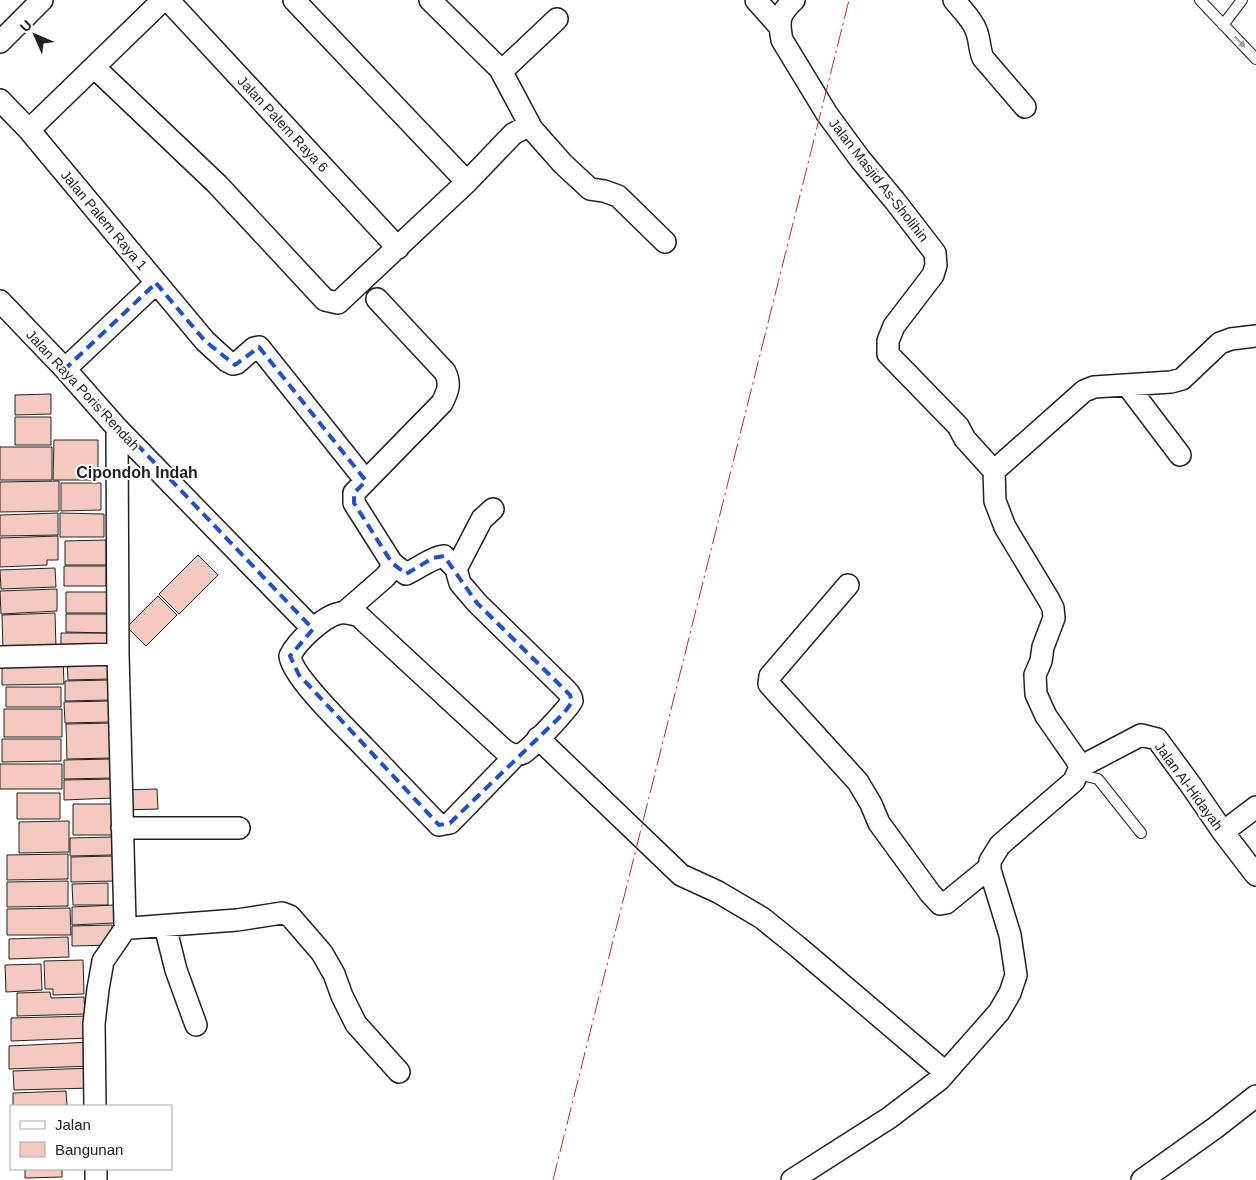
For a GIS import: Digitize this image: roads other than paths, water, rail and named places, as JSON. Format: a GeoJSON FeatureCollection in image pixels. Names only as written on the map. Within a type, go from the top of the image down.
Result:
{"type":"FeatureCollection","features":[{"type":"Feature","properties":{"kind":"street"},"geometry":{"type":"LineString","coordinates":[[0,42],[42,0]]}},
{"type":"Feature","properties":{"kind":"street"},"geometry":{"type":"LineString","coordinates":[[29,130],[163,0]]}},
{"type":"Feature","properties":{"kind":"street","name":"Jalan Palem Raya 6"},"geometry":{"type":"LineString","coordinates":[[168,0],[398,248]]}},
{"type":"Feature","properties":{"kind":"street"},"geometry":{"type":"LineString","coordinates":[[294,0],[467,182]]}},
{"type":"Feature","properties":{"kind":"street"},"geometry":{"type":"LineString","coordinates":[[756,0],[780,27]]}},
{"type":"Feature","properties":{"kind":"street"},"geometry":{"type":"LineString","coordinates":[[780,27],[783,10],[794,0]]}},
{"type":"Feature","properties":{"kind":"street"},"geometry":{"type":"LineString","coordinates":[[954,0],[976,28],[983,58],[1025,107]]}},
{"type":"Feature","properties":{"kind":"street"},"geometry":{"type":"LineString","coordinates":[[440,3],[500,69],[532,129],[563,164],[590,189],[618,196],[665,242]]}},
{"type":"Feature","properties":{"kind":"street"},"geometry":{"type":"LineString","coordinates":[[500,69],[505,68],[558,19]]}},
{"type":"Feature","properties":{"kind":"street","name":"Jalan Masjid As-Sholihin"},"geometry":{"type":"LineString","coordinates":[[780,27],[782,40],[827,114],[860,159],[895,200],[935,253],[936,265],[934,275],[894,326],[888,341],[888,354],[958,426],[965,439],[994,471]]}},
{"type":"Feature","properties":{"kind":"street"},"geometry":{"type":"LineString","coordinates":[[94,67],[216,184],[326,300],[338,303],[467,182],[513,134],[524,128],[532,129]]}},
{"type":"Feature","properties":{"kind":"street","name":"Jalan Palem Raya 1"},"geometry":{"type":"LineString","coordinates":[[0,100],[29,130],[205,341],[227,362],[233,364],[237,363],[254,348],[259,347],[366,480]]}},
{"type":"Feature","properties":{"kind":"street"},"geometry":{"type":"LineString","coordinates":[[65,369],[156,283]]}},
{"type":"Feature","properties":{"kind":"street"},"geometry":{"type":"LineString","coordinates":[[378,299],[444,372],[448,379],[449,389],[442,403],[354,493],[354,503],[392,563],[406,574],[418,569],[434,558],[444,556],[456,569],[460,583],[477,603],[570,695],[572,702],[522,753],[511,755],[359,616],[345,612],[338,613],[313,629],[290,656],[290,660],[299,675],[318,698],[439,825],[450,823],[516,755]]}},
{"type":"Feature","properties":{"kind":"street","name":"Jalan Raya Poris Rendah"},"geometry":{"type":"LineString","coordinates":[[0,301],[65,369],[117,428],[313,629]]}},
{"type":"Feature","properties":{"kind":"street"},"geometry":{"type":"LineString","coordinates":[[1079,771],[1070,749],[1046,716],[1036,694],[1035,674],[1041,661],[1043,647],[1054,618],[1053,608],[1005,527],[995,501],[994,471],[1084,391],[1094,387],[1172,382],[1182,379],[1220,343],[1231,338],[1256,336]]}},
{"type":"Feature","properties":{"kind":"street"},"geometry":{"type":"LineString","coordinates":[[1127,385],[1180,455]]}},
{"type":"Feature","properties":{"kind":"street"},"geometry":{"type":"LineString","coordinates":[[117,428],[118,654],[124,921],[126,926]]}},
{"type":"Feature","properties":{"kind":"street"},"geometry":{"type":"LineString","coordinates":[[456,569],[482,519],[493,509]]}},
{"type":"Feature","properties":{"kind":"street"},"geometry":{"type":"LineString","coordinates":[[345,612],[385,577],[390,571],[392,563]]}},
{"type":"Feature","properties":{"kind":"street"},"geometry":{"type":"LineString","coordinates":[[792,1180],[889,1118],[939,1080],[999,1012],[1010,993],[1016,975],[1010,935],[990,867],[946,903],[940,904],[878,823],[871,804],[858,782],[769,684],[770,676],[848,586]]}},
{"type":"Feature","properties":{"kind":"street"},"geometry":{"type":"LineString","coordinates":[[0,657],[118,654]]}},
{"type":"Feature","properties":{"kind":"street","name":"Jalan Al-Hidayah"},"geometry":{"type":"LineString","coordinates":[[990,867],[990,861],[1000,845],[1074,781],[1079,771],[1141,735],[1157,739],[1256,875]]}},
{"type":"Feature","properties":{"kind":"street"},"geometry":{"type":"LineString","coordinates":[[538,738],[681,875],[718,892],[762,918],[945,1072]]}},
{"type":"Feature","properties":{"kind":"street"},"geometry":{"type":"LineString","coordinates":[[1223,832],[1256,807]]}},
{"type":"Feature","properties":{"kind":"street"},"geometry":{"type":"LineString","coordinates":[[122,828],[238,828]]}},
{"type":"Feature","properties":{"kind":"street"},"geometry":{"type":"LineString","coordinates":[[126,926],[131,928],[165,926],[237,920],[282,912],[286,913],[300,926],[322,953],[334,974],[342,996],[356,1024],[399,1072]]}},
{"type":"Feature","properties":{"kind":"street"},"geometry":{"type":"LineString","coordinates":[[95,1105],[94,1024],[98,989],[103,961],[126,926]]}},
{"type":"Feature","properties":{"kind":"street"},"geometry":{"type":"LineString","coordinates":[[165,926],[176,970],[196,1025]]}},
{"type":"Feature","properties":{"kind":"street"},"geometry":{"type":"LineString","coordinates":[[1142,1180],[1256,1096]]}},
{"type":"Feature","properties":{"kind":"lane"},"geometry":{"type":"LineString","coordinates":[[1200,0],[1256,59]]}},
{"type":"Feature","properties":{"kind":"lane"},"geometry":{"type":"LineString","coordinates":[[1223,25],[1242,0]]}},
{"type":"Feature","properties":{"kind":"lane"},"geometry":{"type":"LineString","coordinates":[[1079,771],[1098,779],[1141,833]]}},
{"type":"Feature","properties":{"kind":"district","name":"Cipondoh Indah"},"geometry":{"type":"Point","coordinates":[137,472]}}]}
